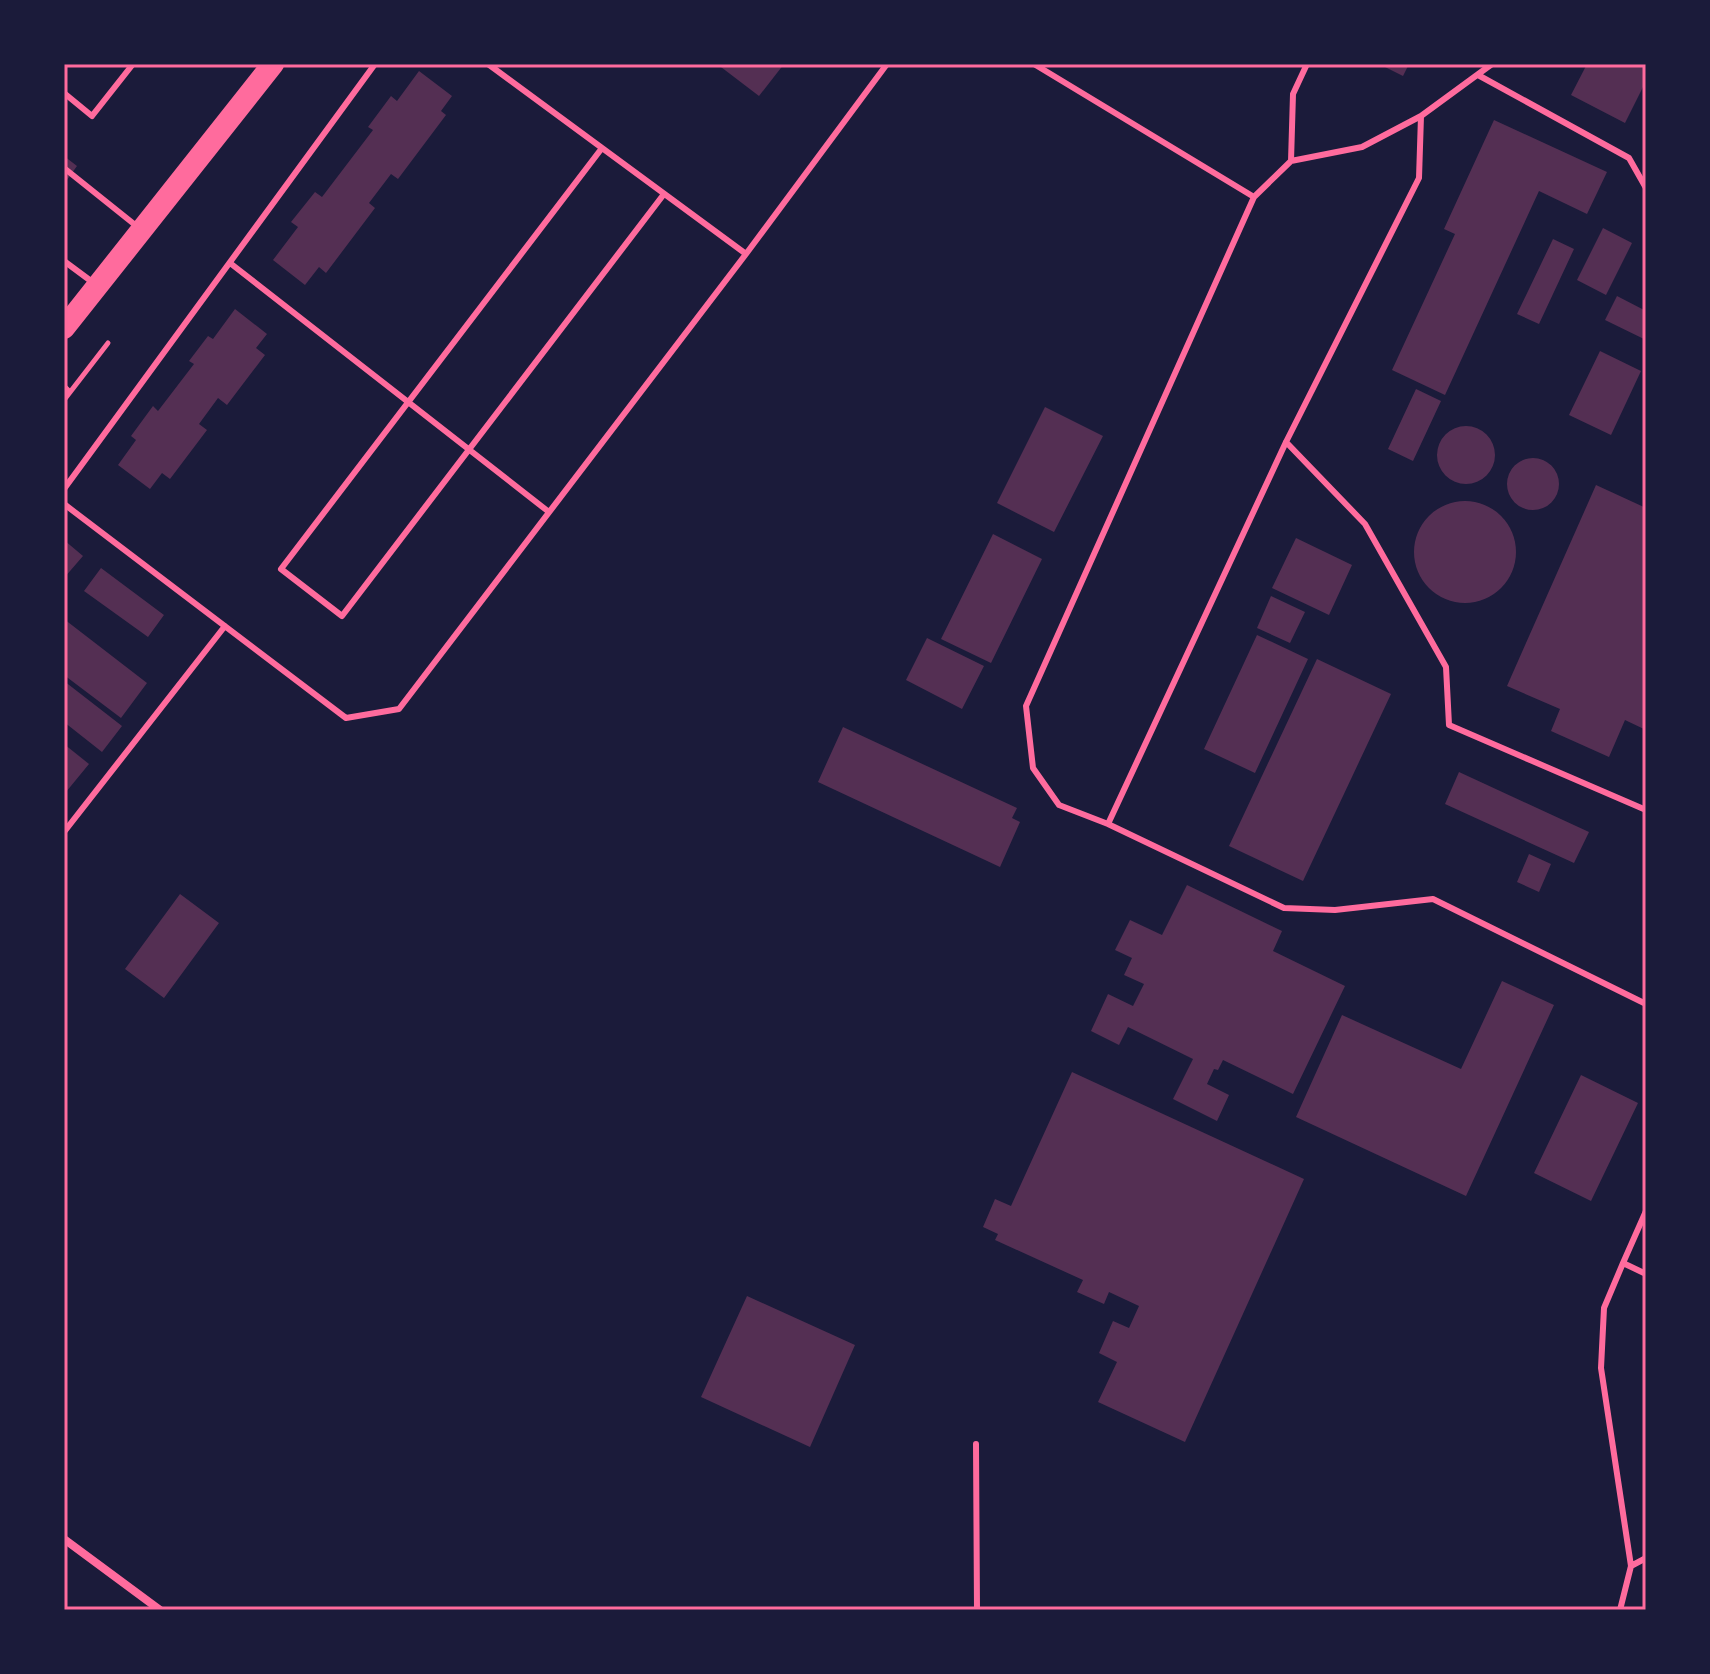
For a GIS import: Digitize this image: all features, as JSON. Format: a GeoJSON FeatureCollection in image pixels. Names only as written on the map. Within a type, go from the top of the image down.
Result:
{"type":"FeatureCollection","features":[{"type":"Feature","properties":{"kind":"highway"},"geometry":{"type":"LineString","coordinates":[[64,328],[273,64]]}},
{"type":"Feature","properties":{"kind":"street"},"geometry":{"type":"LineString","coordinates":[[64,1539],[160,1610]]}},
{"type":"Feature","properties":{"kind":"lane"},"geometry":{"type":"LineString","coordinates":[[64,93],[92,116],[133,64]]}},
{"type":"Feature","properties":{"kind":"lane"},"geometry":{"type":"LineString","coordinates":[[64,489],[375,64]]}},
{"type":"Feature","properties":{"kind":"lane"},"geometry":{"type":"LineString","coordinates":[[488,64],[746,254]]}},
{"type":"Feature","properties":{"kind":"lane"},"geometry":{"type":"LineString","coordinates":[[64,504],[346,718],[399,709],[887,64]]}},
{"type":"Feature","properties":{"kind":"lane"},"geometry":{"type":"LineString","coordinates":[[1034,64],[1254,197]]}},
{"type":"Feature","properties":{"kind":"lane"},"geometry":{"type":"LineString","coordinates":[[1291,161],[1293,94],[1307,64]]}},
{"type":"Feature","properties":{"kind":"lane"},"geometry":{"type":"LineString","coordinates":[[1492,64],[1421,116],[1362,147],[1291,161],[1254,197],[1026,706],[1033,768],[1059,805],[1108,824],[1284,908],[1335,910],[1433,899],[1646,1004]]}},
{"type":"Feature","properties":{"kind":"lane"},"geometry":{"type":"LineString","coordinates":[[1478,75],[1629,158],[1646,188]]}},
{"type":"Feature","properties":{"kind":"lane"},"geometry":{"type":"LineString","coordinates":[[1108,824],[1286,442],[1419,178],[1421,116]]}},
{"type":"Feature","properties":{"kind":"lane"},"geometry":{"type":"LineString","coordinates":[[602,148],[281,569],[342,616],[664,194]]}},
{"type":"Feature","properties":{"kind":"lane"},"geometry":{"type":"LineString","coordinates":[[64,168],[141,231]]}},
{"type":"Feature","properties":{"kind":"lane"},"geometry":{"type":"LineString","coordinates":[[64,261],[97,286]]}},
{"type":"Feature","properties":{"kind":"lane"},"geometry":{"type":"LineString","coordinates":[[230,263],[549,512]]}},
{"type":"Feature","properties":{"kind":"lane"},"geometry":{"type":"LineString","coordinates":[[1286,442],[1365,524],[1446,667],[1449,725],[1646,810]]}},
{"type":"Feature","properties":{"kind":"lane"},"geometry":{"type":"LineString","coordinates":[[64,832],[225,626]]}},
{"type":"Feature","properties":{"kind":"lane"},"geometry":{"type":"LineString","coordinates":[[1620,1610],[1631,1566],[1601,1368],[1604,1308],[1646,1211]]}},
{"type":"Feature","properties":{"kind":"lane"},"geometry":{"type":"LineString","coordinates":[[1623,1263],[1646,1274]]}},
{"type":"Feature","properties":{"kind":"lane"},"geometry":{"type":"LineString","coordinates":[[976,1444],[977,1610]]}},
{"type":"Feature","properties":{"kind":"lane"},"geometry":{"type":"LineString","coordinates":[[1631,1566],[1646,1558]]}},
{"type":"Feature","properties":{"kind":"path"},"geometry":{"type":"LineString","coordinates":[[64,400],[108,343]]}},
{"type":"Feature","properties":{"kind":"path"},"geometry":{"type":"LineString","coordinates":[[64,386],[70,392]]}},
{"type":"Feature","properties":{"kind":"building"},"geometry":{"type":"Polygon","coordinates":[[[717,64],[784,64],[759,96],[717,64]]]}},
{"type":"Feature","properties":{"kind":"building"},"geometry":{"type":"Polygon","coordinates":[[[1379,64],[1409,64],[1403,76],[1379,64]]]}},
{"type":"Feature","properties":{"kind":"building"},"geometry":{"type":"Polygon","coordinates":[[[1587,64],[1646,64],[1646,81],[1625,123],[1571,95],[1587,64]]]}},
{"type":"Feature","properties":{"kind":"building"},"geometry":{"type":"Polygon","coordinates":[[[419,71],[452,96],[441,111],[446,115],[398,179],[391,174],[369,203],[375,208],[326,273],[319,267],[305,285],[273,260],[298,227],[291,222],[315,192],[322,197],[373,130],[368,127],[391,96],[397,101],[419,71]]]}},
{"type":"Feature","properties":{"kind":"building"},"geometry":{"type":"Polygon","coordinates":[[[1494,120],[1607,172],[1587,214],[1539,191],[1445,395],[1392,370],[1455,234],[1444,229],[1494,120]]]}},
{"type":"Feature","properties":{"kind":"building"},"geometry":{"type":"Polygon","coordinates":[[[64,156],[77,166],[64,184],[64,156]]]}},
{"type":"Feature","properties":{"kind":"building"},"geometry":{"type":"Polygon","coordinates":[[[1603,228],[1632,243],[1606,295],[1577,280],[1603,228]]]}},
{"type":"Feature","properties":{"kind":"building"},"geometry":{"type":"Polygon","coordinates":[[[1553,239],[1574,249],[1539,324],[1517,314],[1553,239]]]}},
{"type":"Feature","properties":{"kind":"building"},"geometry":{"type":"Polygon","coordinates":[[[1617,296],[1646,311],[1646,340],[1605,320],[1617,296]]]}},
{"type":"Feature","properties":{"kind":"building"},"geometry":{"type":"Polygon","coordinates":[[[235,309],[267,334],[256,348],[265,355],[227,405],[218,398],[199,424],[207,430],[170,479],[162,473],[150,489],[118,465],[136,440],[131,436],[153,406],[158,411],[194,364],[189,361],[208,336],[213,339],[235,309]]]}},
{"type":"Feature","properties":{"kind":"building"},"geometry":{"type":"Polygon","coordinates":[[[1600,351],[1641,371],[1611,435],[1569,415],[1600,351]]]}},
{"type":"Feature","properties":{"kind":"building"},"geometry":{"type":"Polygon","coordinates":[[[1416,389],[1441,401],[1413,461],[1388,449],[1416,389]]]}},
{"type":"Feature","properties":{"kind":"building"},"geometry":{"type":"Polygon","coordinates":[[[1045,407],[1103,436],[1054,532],[997,503],[1045,407]]]}},
{"type":"Feature","properties":{"kind":"building"},"geometry":{"type":"Polygon","coordinates":[[[1466,426],[1487,434],[1495,455],[1487,476],[1466,484],[1445,476],[1437,455],[1445,434],[1466,426]]]}},
{"type":"Feature","properties":{"kind":"building"},"geometry":{"type":"Polygon","coordinates":[[[1533,458],[1552,465],[1559,484],[1552,503],[1533,510],[1514,503],[1507,484],[1514,465],[1533,458]]]}},
{"type":"Feature","properties":{"kind":"building"},"geometry":{"type":"Polygon","coordinates":[[[1596,485],[1646,508],[1646,730],[1625,720],[1609,757],[1551,731],[1560,709],[1507,686],[1596,485]]]}},
{"type":"Feature","properties":{"kind":"building"},"geometry":{"type":"Polygon","coordinates":[[[1465,501],[1494,509],[1508,523],[1516,552],[1508,581],[1494,595],[1465,603],[1436,595],[1422,581],[1414,552],[1422,523],[1436,509],[1465,501]]]}},
{"type":"Feature","properties":{"kind":"building"},"geometry":{"type":"Polygon","coordinates":[[[993,534],[1042,559],[991,663],[941,639],[993,534]]]}},
{"type":"Feature","properties":{"kind":"building"},"geometry":{"type":"Polygon","coordinates":[[[1296,538],[1352,565],[1329,615],[1272,588],[1296,538]]]}},
{"type":"Feature","properties":{"kind":"building"},"geometry":{"type":"Polygon","coordinates":[[[64,540],[83,556],[64,578],[64,540]]]}},
{"type":"Feature","properties":{"kind":"building"},"geometry":{"type":"Polygon","coordinates":[[[101,568],[164,615],[148,637],[84,591],[101,568]]]}},
{"type":"Feature","properties":{"kind":"building"},"geometry":{"type":"Polygon","coordinates":[[[1271,596],[1305,612],[1290,643],[1257,628],[1271,596]]]}},
{"type":"Feature","properties":{"kind":"building"},"geometry":{"type":"Polygon","coordinates":[[[64,619],[147,683],[121,718],[64,675],[64,619]]]}},
{"type":"Feature","properties":{"kind":"building"},"geometry":{"type":"Polygon","coordinates":[[[1257,635],[1308,659],[1255,773],[1204,749],[1257,635]]]}},
{"type":"Feature","properties":{"kind":"building"},"geometry":{"type":"Polygon","coordinates":[[[927,638],[984,666],[962,709],[906,680],[927,638]]]}},
{"type":"Feature","properties":{"kind":"building"},"geometry":{"type":"Polygon","coordinates":[[[1317,659],[1391,694],[1303,881],[1229,846],[1317,659]]]}},
{"type":"Feature","properties":{"kind":"building"},"geometry":{"type":"Polygon","coordinates":[[[64,681],[122,726],[102,752],[64,722],[64,681]]]}},
{"type":"Feature","properties":{"kind":"building"},"geometry":{"type":"Polygon","coordinates":[[[843,727],[1017,808],[1012,818],[1020,822],[1000,867],[818,782],[843,727]]]}},
{"type":"Feature","properties":{"kind":"building"},"geometry":{"type":"Polygon","coordinates":[[[64,744],[89,764],[66,792],[64,790],[64,744]]]}},
{"type":"Feature","properties":{"kind":"building"},"geometry":{"type":"Polygon","coordinates":[[[1459,772],[1589,832],[1574,863],[1445,804],[1459,772]]]}},
{"type":"Feature","properties":{"kind":"building"},"geometry":{"type":"Polygon","coordinates":[[[1529,854],[1551,864],[1539,892],[1517,882],[1529,854]]]}},
{"type":"Feature","properties":{"kind":"building"},"geometry":{"type":"Polygon","coordinates":[[[1187,885],[1282,931],[1273,951],[1345,986],[1293,1094],[1223,1060],[1218,1070],[1214,1069],[1207,1084],[1229,1095],[1217,1121],[1173,1099],[1193,1059],[1128,1027],[1119,1045],[1091,1031],[1108,994],[1133,1006],[1144,984],[1124,975],[1132,958],[1115,950],[1130,920],[1162,935],[1187,885]]]}},
{"type":"Feature","properties":{"kind":"building"},"geometry":{"type":"Polygon","coordinates":[[[180,894],[219,923],[164,998],[125,969],[180,894]]]}},
{"type":"Feature","properties":{"kind":"building"},"geometry":{"type":"Polygon","coordinates":[[[1502,981],[1554,1005],[1466,1196],[1296,1117],[1342,1015],[1461,1069],[1502,981]]]}},
{"type":"Feature","properties":{"kind":"building"},"geometry":{"type":"Polygon","coordinates":[[[1072,1072],[1304,1179],[1185,1442],[1098,1402],[1117,1362],[1099,1353],[1113,1321],[1129,1328],[1139,1306],[1109,1292],[1104,1304],[1077,1292],[1083,1280],[995,1240],[998,1234],[983,1227],[995,1199],[1011,1206],[1072,1072]]]}},
{"type":"Feature","properties":{"kind":"building"},"geometry":{"type":"Polygon","coordinates":[[[1581,1075],[1638,1103],[1591,1201],[1534,1173],[1581,1075]]]}},
{"type":"Feature","properties":{"kind":"building"},"geometry":{"type":"Polygon","coordinates":[[[747,1296],[855,1345],[810,1447],[701,1397],[747,1296]]]}}]}
